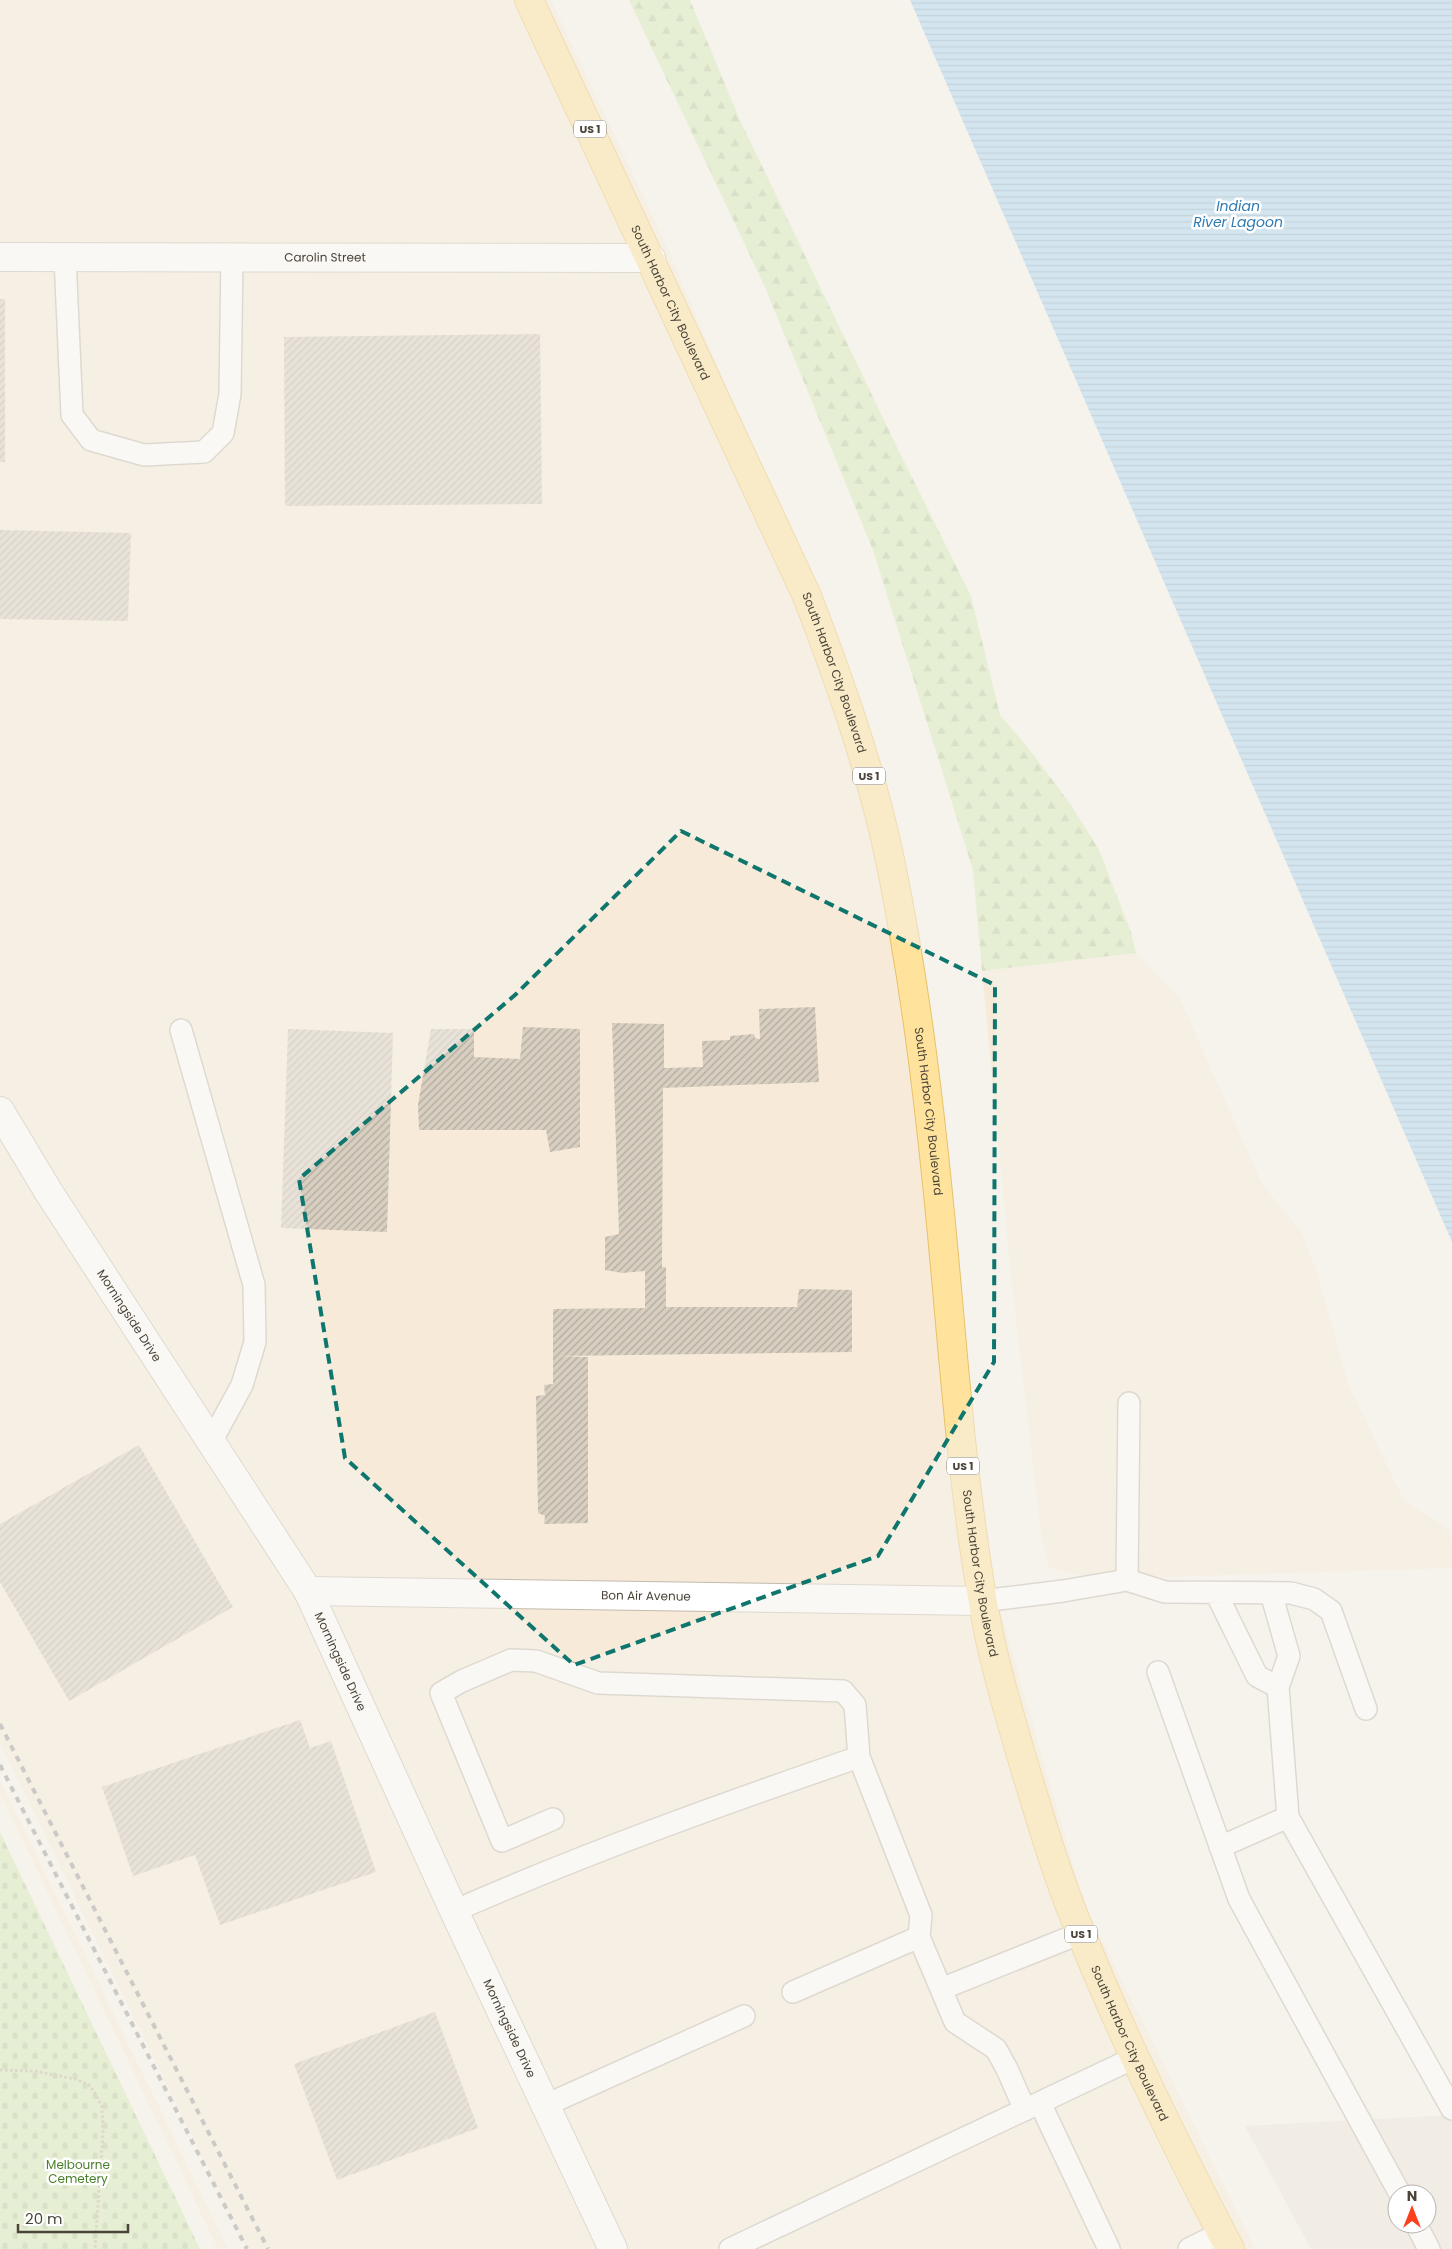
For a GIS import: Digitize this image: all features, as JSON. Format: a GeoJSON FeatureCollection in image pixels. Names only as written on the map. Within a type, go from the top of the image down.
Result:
{"type":"FeatureCollection","features":[{"type":"Feature","properties":{"kind":"main road","name":"South Harbor City Boulevard"},"geometry":{"type":"LineString","coordinates":[[529,0],[651,258],[806,596],[839,679],[867,769],[887,846],[905,942],[921,1054],[943,1244],[964,1473],[982,1601],[1007,1708],[1040,1818],[1081,1933],[1134,2058],[1226,2241]]}},
{"type":"Feature","properties":{"kind":"street","name":"Carolin Street"},"geometry":{"type":"LineString","coordinates":[[0,257],[651,258]]}},
{"type":"Feature","properties":{"kind":"street","name":"Morningside Drive"},"geometry":{"type":"LineString","coordinates":[[0,1111],[48,1191],[308,1591],[454,1911],[613,2249]]}},
{"type":"Feature","properties":{"kind":"street","name":"Bon Air Avenue"},"geometry":{"type":"LineString","coordinates":[[308,1591],[982,1601]]}},
{"type":"Feature","properties":{"kind":"lane"},"geometry":{"type":"LineString","coordinates":[[65,257],[72,415],[91,440],[144,455],[204,452],[223,433],[230,394],[232,257]]}},
{"type":"Feature","properties":{"kind":"lane"},"geometry":{"type":"LineString","coordinates":[[181,1030],[254,1284],[255,1342],[242,1385],[211,1442]]}},
{"type":"Feature","properties":{"kind":"lane"},"geometry":{"type":"LineString","coordinates":[[1127,1580],[1129,1403]]}},
{"type":"Feature","properties":{"kind":"lane"},"geometry":{"type":"LineString","coordinates":[[982,1601],[1063,1591],[1127,1580],[1165,1592],[1291,1592],[1314,1599],[1331,1612],[1366,1709]]}},
{"type":"Feature","properties":{"kind":"lane"},"geometry":{"type":"LineString","coordinates":[[1216,1592],[1257,1676],[1278,1687]]}},
{"type":"Feature","properties":{"kind":"lane"},"geometry":{"type":"LineString","coordinates":[[1271,1592],[1289,1656],[1278,1687],[1288,1817],[1452,2110]]}},
{"type":"Feature","properties":{"kind":"lane"},"geometry":{"type":"LineString","coordinates":[[553,1819],[502,1841],[441,1693],[462,1681],[511,1660],[536,1661],[598,1682],[844,1691],[855,1705],[859,1757],[921,1914],[919,1937],[955,2022],[996,2049],[1032,2106],[1109,2249]]}},
{"type":"Feature","properties":{"kind":"lane"},"geometry":{"type":"LineString","coordinates":[[1158,1672],[1239,1899],[1395,2184]]}},
{"type":"Feature","properties":{"kind":"lane"},"geometry":{"type":"LineString","coordinates":[[454,1911],[507,1888],[744,1796],[859,1757]]}},
{"type":"Feature","properties":{"kind":"lane"},"geometry":{"type":"LineString","coordinates":[[1220,1847],[1288,1817]]}},
{"type":"Feature","properties":{"kind":"lane"},"geometry":{"type":"LineString","coordinates":[[941,1989],[1081,1933]]}},
{"type":"Feature","properties":{"kind":"lane"},"geometry":{"type":"LineString","coordinates":[[794,1992],[919,1937]]}},
{"type":"Feature","properties":{"kind":"lane"},"geometry":{"type":"LineString","coordinates":[[546,2105],[744,2016]]}},
{"type":"Feature","properties":{"kind":"lane"},"geometry":{"type":"LineString","coordinates":[[730,2249],[1134,2058]]}},
{"type":"Feature","properties":{"kind":"lane"},"geometry":{"type":"LineString","coordinates":[[1422,2234],[1430,2249]]}},
{"type":"Feature","properties":{"kind":"lane"},"geometry":{"type":"LineString","coordinates":[[1189,2249],[1226,2241]]}},
{"type":"Feature","properties":{"kind":"path"},"geometry":{"type":"LineString","coordinates":[[0,2070],[34,2071],[75,2079],[89,2085],[95,2093],[102,2107],[103,2131],[94,2249]]}},
{"type":"Feature","properties":{"kind":"highlighted area"},"geometry":{"type":"Polygon","coordinates":[[[681,831],[995,985],[994,1362],[878,1556],[574,1665],[345,1458],[299,1179],[515,995],[681,831]]]}},
{"type":"Feature","properties":{"kind":"shaded area"},"geometry":{"type":"Polygon","coordinates":[[[0,0],[551,0],[663,238],[859,697],[919,932],[960,1321],[996,1596],[1085,1906],[1255,2249],[247,2249],[0,1743],[0,0]]]}},
{"type":"Feature","properties":{"kind":"shaded area"},"geometry":{"type":"Polygon","coordinates":[[[1136,953],[1179,997],[1262,1184],[1301,1232],[1317,1272],[1348,1384],[1404,1501],[1449,1529],[1452,1546],[1452,1568],[1095,1579],[1048,1567],[1041,1533],[1011,1276],[982,971],[1136,953]]]}},
{"type":"Feature","properties":{"kind":"shaded area"},"geometry":{"type":"Polygon","coordinates":[[[0,1780],[228,2249],[218,2249],[0,1793],[0,1780]]]}},
{"type":"Feature","properties":{"kind":"shaded area"},"geometry":{"type":"Polygon","coordinates":[[[1452,2115],[1452,2249],[1311,2249],[1245,2126],[1452,2115]]]}},
{"type":"Feature","properties":{"kind":"green space"},"geometry":{"type":"Polygon","coordinates":[[[629,0],[690,0],[739,118],[896,445],[971,596],[1000,715],[1029,749],[1071,805],[1099,850],[1131,932],[1136,953],[982,971],[973,870],[873,550],[764,285],[629,0]]]}},
{"type":"Feature","properties":{"kind":"green space","name":"Melbourne Cemetery"},"geometry":{"type":"Polygon","coordinates":[[[0,1832],[200,2249],[0,2249],[0,1832]]]}},
{"type":"Feature","properties":{"kind":"water","name":"Indian River Lagoon"},"geometry":{"type":"Polygon","coordinates":[[[910,0],[1452,0],[1452,1242],[910,0]]]}},
{"type":"Feature","properties":{"kind":"building"},"geometry":{"type":"Polygon","coordinates":[[[0,299],[5,299],[5,462],[0,462],[0,299]]]}},
{"type":"Feature","properties":{"kind":"building"},"geometry":{"type":"Polygon","coordinates":[[[540,334],[542,504],[285,506],[284,337],[540,334]]]}},
{"type":"Feature","properties":{"kind":"building"},"geometry":{"type":"Polygon","coordinates":[[[0,530],[131,533],[128,621],[0,619],[0,530]]]}},
{"type":"Feature","properties":{"kind":"building"},"geometry":{"type":"Polygon","coordinates":[[[815,1007],[819,1082],[663,1088],[662,1267],[666,1267],[666,1307],[797,1307],[799,1289],[852,1290],[852,1352],[556,1356],[588,1357],[588,1523],[544,1524],[545,1516],[538,1513],[536,1396],[545,1395],[544,1385],[553,1384],[553,1309],[645,1308],[645,1271],[622,1273],[605,1270],[605,1237],[619,1234],[612,1023],[664,1024],[664,1068],[703,1067],[702,1041],[730,1040],[730,1036],[754,1034],[755,1038],[760,1039],[759,1009],[815,1007]]]}},
{"type":"Feature","properties":{"kind":"building"},"geometry":{"type":"Polygon","coordinates":[[[523,1027],[580,1029],[580,1147],[550,1152],[546,1130],[419,1130],[418,1105],[431,1029],[474,1029],[474,1057],[520,1059],[523,1027]]]}},
{"type":"Feature","properties":{"kind":"building"},"geometry":{"type":"Polygon","coordinates":[[[288,1029],[393,1033],[387,1232],[281,1228],[288,1029]]]}},
{"type":"Feature","properties":{"kind":"building"},"geometry":{"type":"Polygon","coordinates":[[[139,1445],[233,1607],[69,1701],[0,1582],[0,1524],[139,1445]]]}},
{"type":"Feature","properties":{"kind":"building"},"geometry":{"type":"Polygon","coordinates":[[[300,1720],[310,1748],[331,1741],[376,1872],[220,1925],[195,1855],[133,1876],[102,1787],[300,1720]]]}},
{"type":"Feature","properties":{"kind":"building"},"geometry":{"type":"Polygon","coordinates":[[[435,2012],[478,2128],[337,2180],[294,2064],[435,2012]]]}},
{"type":"Feature","properties":{"kind":"railway"},"geometry":{"type":"LineString","coordinates":[[0,1724],[268,2249]]}},
{"type":"Feature","properties":{"kind":"railway"},"geometry":{"type":"LineString","coordinates":[[0,1765],[247,2249]]}}]}
